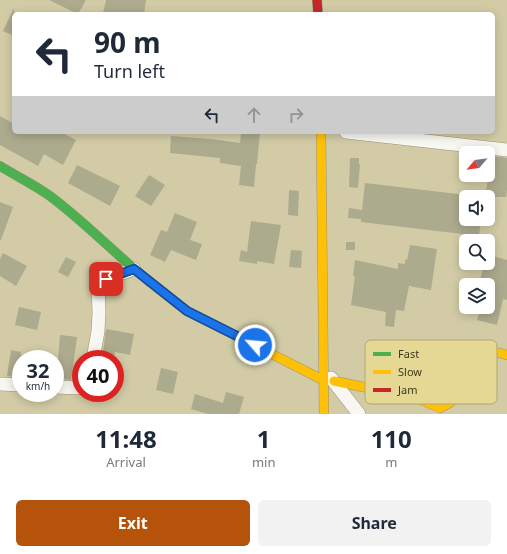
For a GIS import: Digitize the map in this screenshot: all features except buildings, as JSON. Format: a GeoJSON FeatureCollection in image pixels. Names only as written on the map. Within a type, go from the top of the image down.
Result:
{"type":"FeatureCollection","features":[{"type":"Feature","properties":{"kind":"street"},"geometry":{"type":"LineString","coordinates":[[317,0],[318,12]]}},
{"type":"Feature","properties":{"kind":"street"},"geometry":{"type":"LineString","coordinates":[[321,134],[327,376],[324,414]]}},
{"type":"Feature","properties":{"kind":"street"},"geometry":{"type":"LineString","coordinates":[[364,134],[507,150]]}},
{"type":"Feature","properties":{"kind":"street"},"geometry":{"type":"LineString","coordinates":[[0,166],[49,195],[134,269],[187,311],[327,376],[365,385]]}},
{"type":"Feature","properties":{"kind":"street"},"geometry":{"type":"LineString","coordinates":[[95,350],[99,313],[98,283],[134,269]]}},
{"type":"Feature","properties":{"kind":"street"},"geometry":{"type":"LineString","coordinates":[[497,352],[507,355]]}},
{"type":"Feature","properties":{"kind":"street"},"geometry":{"type":"LineString","coordinates":[[327,376],[360,414]]}},
{"type":"Feature","properties":{"kind":"street"},"geometry":{"type":"LineString","coordinates":[[0,384],[12,385]]}},
{"type":"Feature","properties":{"kind":"street"},"geometry":{"type":"LineString","coordinates":[[431,404],[440,408],[448,404]]}},
{"type":"Feature","properties":{"kind":"traffic: fast"},"geometry":{"type":"LineString","coordinates":[[0,166],[50,196],[150,282]]}},
{"type":"Feature","properties":{"kind":"traffic: slow"},"geometry":{"type":"LineString","coordinates":[[321,134],[324,414]]}},
{"type":"Feature","properties":{"kind":"traffic: slow"},"geometry":{"type":"LineString","coordinates":[[150,282],[187,311],[323,380]]}},
{"type":"Feature","properties":{"kind":"traffic: slow"},"geometry":{"type":"LineString","coordinates":[[497,352],[507,355]]}},
{"type":"Feature","properties":{"kind":"traffic: slow"},"geometry":{"type":"LineString","coordinates":[[334,381],[365,387]]}},
{"type":"Feature","properties":{"kind":"traffic: slow"},"geometry":{"type":"LineString","coordinates":[[431,404],[440,408],[447,404]]}},
{"type":"Feature","properties":{"kind":"traffic: jam"},"geometry":{"type":"LineString","coordinates":[[317,0],[318,12]]}},
{"type":"Feature","properties":{"kind":"route"},"geometry":{"type":"LineString","coordinates":[[106,279],[134,269],[187,311],[255,345]]}}]}
